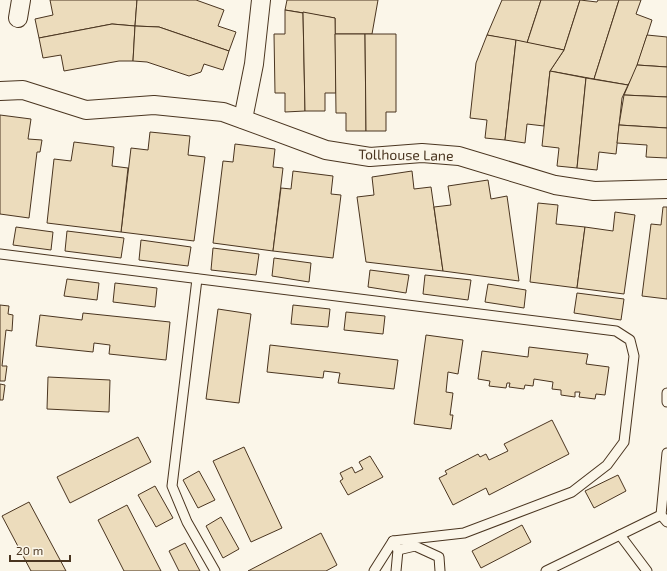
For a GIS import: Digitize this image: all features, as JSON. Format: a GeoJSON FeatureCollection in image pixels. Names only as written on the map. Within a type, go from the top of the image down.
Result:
{"type":"FeatureCollection","features":[{"type":"Feature","properties":{"kind":"street"},"geometry":{"type":"LineString","coordinates":[[18,18],[21,0]]}},
{"type":"Feature","properties":{"kind":"street"},"geometry":{"type":"LineString","coordinates":[[243,119],[254,64],[261,0]]}},
{"type":"Feature","properties":{"kind":"street","name":"Tollhouse Lane"},"geometry":{"type":"LineString","coordinates":[[0,91],[23,90],[86,110],[154,105],[223,112],[326,150],[370,157],[422,153],[459,156],[556,185],[594,191],[667,189]]}},
{"type":"Feature","properties":{"kind":"lane"},"geometry":{"type":"LineString","coordinates":[[0,254],[616,331],[630,340],[634,356],[624,442],[607,465],[572,492],[464,533],[393,540]]}},
{"type":"Feature","properties":{"kind":"lane"},"geometry":{"type":"LineString","coordinates":[[197,279],[172,486],[187,522],[215,571]]}},
{"type":"Feature","properties":{"kind":"lane"},"geometry":{"type":"LineString","coordinates":[[667,393],[667,402]]}},
{"type":"Feature","properties":{"kind":"lane"},"geometry":{"type":"LineString","coordinates":[[546,571],[620,535],[664,518],[667,453]]}},
{"type":"Feature","properties":{"kind":"lane"},"geometry":{"type":"LineString","coordinates":[[620,535],[647,571]]}},
{"type":"Feature","properties":{"kind":"lane"},"geometry":{"type":"LineString","coordinates":[[393,540],[398,550],[396,571]]}},
{"type":"Feature","properties":{"kind":"lane"},"geometry":{"type":"LineString","coordinates":[[374,571],[393,540]]}},
{"type":"Feature","properties":{"kind":"lane"},"geometry":{"type":"LineString","coordinates":[[398,550],[415,546],[438,557],[440,571]]}},
{"type":"Feature","properties":{"kind":"building"},"geometry":{"type":"Polygon","coordinates":[[[50,0],[137,0],[135,26],[112,24],[39,38],[35,19],[53,15],[50,0]]]}},
{"type":"Feature","properties":{"kind":"building"},"geometry":{"type":"Polygon","coordinates":[[[137,0],[196,0],[224,10],[218,26],[236,32],[229,51],[159,27],[135,26],[137,0]]]}},
{"type":"Feature","properties":{"kind":"building"},"geometry":{"type":"Polygon","coordinates":[[[287,0],[378,0],[372,34],[335,34],[335,18],[285,10],[287,0]]]}},
{"type":"Feature","properties":{"kind":"building"},"geometry":{"type":"Polygon","coordinates":[[[502,0],[541,0],[527,43],[487,35],[502,0]]]}},
{"type":"Feature","properties":{"kind":"building"},"geometry":{"type":"Polygon","coordinates":[[[541,0],[580,0],[564,50],[527,43],[541,0]]]}},
{"type":"Feature","properties":{"kind":"building"},"geometry":{"type":"Polygon","coordinates":[[[580,0],[597,2],[598,0],[619,0],[594,79],[550,71],[564,50],[580,0]]]}},
{"type":"Feature","properties":{"kind":"building"},"geometry":{"type":"Polygon","coordinates":[[[619,0],[641,0],[636,14],[652,20],[635,73],[628,85],[594,79],[619,0]]]}},
{"type":"Feature","properties":{"kind":"building"},"geometry":{"type":"Polygon","coordinates":[[[285,10],[303,13],[305,111],[285,112],[285,93],[275,93],[274,34],[285,34],[285,10]]]}},
{"type":"Feature","properties":{"kind":"building"},"geometry":{"type":"Polygon","coordinates":[[[303,12],[335,18],[336,93],[325,93],[325,111],[305,111],[303,12]]]}},
{"type":"Feature","properties":{"kind":"building"},"geometry":{"type":"Polygon","coordinates":[[[112,24],[135,26],[133,61],[119,61],[64,71],[61,55],[43,58],[39,38],[112,24]]]}},
{"type":"Feature","properties":{"kind":"building"},"geometry":{"type":"Polygon","coordinates":[[[135,26],[159,27],[229,51],[223,70],[204,64],[201,72],[189,76],[147,62],[133,61],[135,26]]]}},
{"type":"Feature","properties":{"kind":"building"},"geometry":{"type":"Polygon","coordinates":[[[335,34],[365,34],[366,131],[346,131],[346,113],[336,113],[335,34]]]}},
{"type":"Feature","properties":{"kind":"building"},"geometry":{"type":"Polygon","coordinates":[[[365,34],[396,34],[396,112],[386,112],[386,131],[366,131],[365,34]]]}},
{"type":"Feature","properties":{"kind":"building"},"geometry":{"type":"Polygon","coordinates":[[[487,35],[516,40],[505,140],[485,138],[487,120],[470,118],[476,63],[487,35]]]}},
{"type":"Feature","properties":{"kind":"building"},"geometry":{"type":"Polygon","coordinates":[[[647,35],[667,37],[667,67],[637,65],[647,35]]]}},
{"type":"Feature","properties":{"kind":"building"},"geometry":{"type":"Polygon","coordinates":[[[516,40],[564,50],[550,71],[544,126],[527,124],[525,143],[505,140],[516,40]]]}},
{"type":"Feature","properties":{"kind":"building"},"geometry":{"type":"Polygon","coordinates":[[[637,65],[667,67],[667,97],[624,95],[637,65]]]}},
{"type":"Feature","properties":{"kind":"building"},"geometry":{"type":"Polygon","coordinates":[[[550,71],[586,78],[577,168],[557,166],[559,148],[542,146],[550,71]]]}},
{"type":"Feature","properties":{"kind":"building"},"geometry":{"type":"Polygon","coordinates":[[[586,78],[628,85],[622,98],[616,154],[599,152],[597,170],[577,168],[586,78]]]}},
{"type":"Feature","properties":{"kind":"building"},"geometry":{"type":"Polygon","coordinates":[[[624,95],[667,97],[667,128],[619,125],[624,95]]]}},
{"type":"Feature","properties":{"kind":"building"},"geometry":{"type":"Polygon","coordinates":[[[0,115],[31,119],[28,139],[42,140],[40,152],[37,152],[29,218],[0,214],[0,115]]]}},
{"type":"Feature","properties":{"kind":"building"},"geometry":{"type":"Polygon","coordinates":[[[619,125],[667,128],[667,158],[646,157],[647,145],[617,143],[619,125]]]}},
{"type":"Feature","properties":{"kind":"building"},"geometry":{"type":"Polygon","coordinates":[[[150,132],[190,136],[188,155],[205,157],[194,241],[121,232],[131,148],[148,150],[150,132]]]}},
{"type":"Feature","properties":{"kind":"building"},"geometry":{"type":"Polygon","coordinates":[[[74,142],[114,147],[112,166],[128,168],[121,232],[47,223],[54,159],[71,161],[74,142]]]}},
{"type":"Feature","properties":{"kind":"building"},"geometry":{"type":"Polygon","coordinates":[[[235,144],[275,149],[273,167],[283,168],[273,251],[213,243],[223,161],[233,162],[235,144]]]}},
{"type":"Feature","properties":{"kind":"building"},"geometry":{"type":"Polygon","coordinates":[[[293,171],[333,176],[331,194],[341,195],[333,258],[273,251],[281,188],[291,189],[293,171]]]}},
{"type":"Feature","properties":{"kind":"building"},"geometry":{"type":"Polygon","coordinates":[[[412,171],[414,189],[431,187],[443,271],[366,262],[357,197],[374,195],[372,177],[412,171]]]}},
{"type":"Feature","properties":{"kind":"building"},"geometry":{"type":"Polygon","coordinates":[[[488,180],[491,199],[507,196],[519,281],[443,271],[434,207],[451,205],[448,186],[488,180]]]}},
{"type":"Feature","properties":{"kind":"building"},"geometry":{"type":"Polygon","coordinates":[[[538,203],[558,205],[556,224],[585,227],[577,288],[530,282],[538,203]]]}},
{"type":"Feature","properties":{"kind":"building"},"geometry":{"type":"Polygon","coordinates":[[[663,207],[667,207],[667,299],[642,296],[651,224],[661,225],[663,207]]]}},
{"type":"Feature","properties":{"kind":"building"},"geometry":{"type":"Polygon","coordinates":[[[615,212],[635,215],[624,294],[577,288],[585,227],[613,231],[615,212]]]}},
{"type":"Feature","properties":{"kind":"building"},"geometry":{"type":"Polygon","coordinates":[[[16,227],[53,232],[51,250],[13,245],[16,227]]]}},
{"type":"Feature","properties":{"kind":"building"},"geometry":{"type":"Polygon","coordinates":[[[67,231],[124,238],[121,258],[65,251],[67,231]]]}},
{"type":"Feature","properties":{"kind":"building"},"geometry":{"type":"Polygon","coordinates":[[[141,240],[191,247],[188,266],[139,260],[141,240]]]}},
{"type":"Feature","properties":{"kind":"building"},"geometry":{"type":"Polygon","coordinates":[[[213,248],[259,254],[256,275],[211,270],[213,248]]]}},
{"type":"Feature","properties":{"kind":"building"},"geometry":{"type":"Polygon","coordinates":[[[274,258],[311,263],[309,282],[272,276],[274,258]]]}},
{"type":"Feature","properties":{"kind":"building"},"geometry":{"type":"Polygon","coordinates":[[[370,270],[409,275],[406,293],[368,287],[370,270]]]}},
{"type":"Feature","properties":{"kind":"building"},"geometry":{"type":"Polygon","coordinates":[[[425,275],[471,280],[468,300],[423,294],[425,275]]]}},
{"type":"Feature","properties":{"kind":"building"},"geometry":{"type":"Polygon","coordinates":[[[67,279],[99,283],[97,300],[64,296],[67,279]]]}},
{"type":"Feature","properties":{"kind":"building"},"geometry":{"type":"Polygon","coordinates":[[[115,283],[157,288],[155,307],[113,302],[115,283]]]}},
{"type":"Feature","properties":{"kind":"building"},"geometry":{"type":"Polygon","coordinates":[[[488,284],[526,290],[524,308],[485,302],[488,284]]]}},
{"type":"Feature","properties":{"kind":"building"},"geometry":{"type":"Polygon","coordinates":[[[577,293],[624,299],[621,320],[574,313],[577,293]]]}},
{"type":"Feature","properties":{"kind":"building"},"geometry":{"type":"Polygon","coordinates":[[[0,305],[9,306],[8,314],[13,315],[12,331],[6,330],[2,366],[7,366],[5,381],[0,381],[0,305]]]}},
{"type":"Feature","properties":{"kind":"building"},"geometry":{"type":"Polygon","coordinates":[[[293,305],[330,309],[328,327],[291,324],[293,305]]]}},
{"type":"Feature","properties":{"kind":"building"},"geometry":{"type":"Polygon","coordinates":[[[218,309],[251,314],[239,403],[206,399],[218,309]]]}},
{"type":"Feature","properties":{"kind":"building"},"geometry":{"type":"Polygon","coordinates":[[[346,312],[385,316],[383,334],[344,330],[346,312]]]}},
{"type":"Feature","properties":{"kind":"building"},"geometry":{"type":"Polygon","coordinates":[[[83,313],[170,322],[166,360],[109,354],[110,345],[94,343],[93,352],[36,346],[40,315],[82,320],[83,313]]]}},
{"type":"Feature","properties":{"kind":"building"},"geometry":{"type":"Polygon","coordinates":[[[426,335],[463,340],[458,374],[448,372],[446,392],[453,393],[450,415],[453,415],[451,429],[414,424],[426,335]]]}},
{"type":"Feature","properties":{"kind":"building"},"geometry":{"type":"Polygon","coordinates":[[[270,345],[398,360],[394,389],[338,383],[340,373],[324,371],[323,378],[267,372],[270,345]]]}},
{"type":"Feature","properties":{"kind":"building"},"geometry":{"type":"Polygon","coordinates":[[[529,347],[588,354],[586,364],[609,367],[605,395],[596,394],[595,399],[579,397],[580,392],[575,392],[575,397],[561,395],[561,390],[552,389],[553,382],[534,379],[533,386],[525,385],[524,389],[509,387],[510,383],[507,383],[506,388],[489,386],[490,381],[478,379],[482,351],[528,357],[529,347]]]}},
{"type":"Feature","properties":{"kind":"building"},"geometry":{"type":"Polygon","coordinates":[[[48,377],[110,380],[109,412],[47,409],[48,377]]]}},
{"type":"Feature","properties":{"kind":"building"},"geometry":{"type":"Polygon","coordinates":[[[0,384],[5,385],[3,400],[0,400],[0,384]]]}},
{"type":"Feature","properties":{"kind":"building"},"geometry":{"type":"Polygon","coordinates":[[[552,420],[569,454],[489,495],[486,488],[453,505],[439,478],[447,474],[445,471],[478,454],[480,457],[486,454],[489,460],[508,451],[504,444],[552,420]]]}},
{"type":"Feature","properties":{"kind":"building"},"geometry":{"type":"Polygon","coordinates":[[[138,437],[151,462],[70,503],[57,477],[138,437]]]}},
{"type":"Feature","properties":{"kind":"building"},"geometry":{"type":"Polygon","coordinates":[[[244,447],[282,528],[251,542],[213,461],[244,447]]]}},
{"type":"Feature","properties":{"kind":"building"},"geometry":{"type":"Polygon","coordinates":[[[370,456],[383,477],[348,495],[340,481],[343,479],[340,473],[352,467],[355,473],[363,469],[359,462],[370,456]]]}},
{"type":"Feature","properties":{"kind":"building"},"geometry":{"type":"Polygon","coordinates":[[[199,471],[215,500],[198,508],[183,480],[199,471]]]}},
{"type":"Feature","properties":{"kind":"building"},"geometry":{"type":"Polygon","coordinates":[[[618,475],[626,491],[594,508],[585,491],[618,475]]]}},
{"type":"Feature","properties":{"kind":"building"},"geometry":{"type":"Polygon","coordinates":[[[155,486],[173,518],[156,527],[138,495],[155,486]]]}},
{"type":"Feature","properties":{"kind":"building"},"geometry":{"type":"Polygon","coordinates":[[[29,502],[66,571],[31,571],[2,516],[29,502]]]}},
{"type":"Feature","properties":{"kind":"building"},"geometry":{"type":"Polygon","coordinates":[[[127,505],[161,571],[124,571],[98,520],[127,505]]]}},
{"type":"Feature","properties":{"kind":"building"},"geometry":{"type":"Polygon","coordinates":[[[221,517],[239,549],[223,558],[206,526],[221,517]]]}},
{"type":"Feature","properties":{"kind":"building"},"geometry":{"type":"Polygon","coordinates":[[[522,525],[531,542],[481,568],[472,551],[522,525]]]}},
{"type":"Feature","properties":{"kind":"building"},"geometry":{"type":"Polygon","coordinates":[[[321,533],[337,565],[326,571],[248,571],[321,533]]]}},
{"type":"Feature","properties":{"kind":"building"},"geometry":{"type":"Polygon","coordinates":[[[185,543],[200,571],[179,571],[169,551],[185,543]]]}}]}
